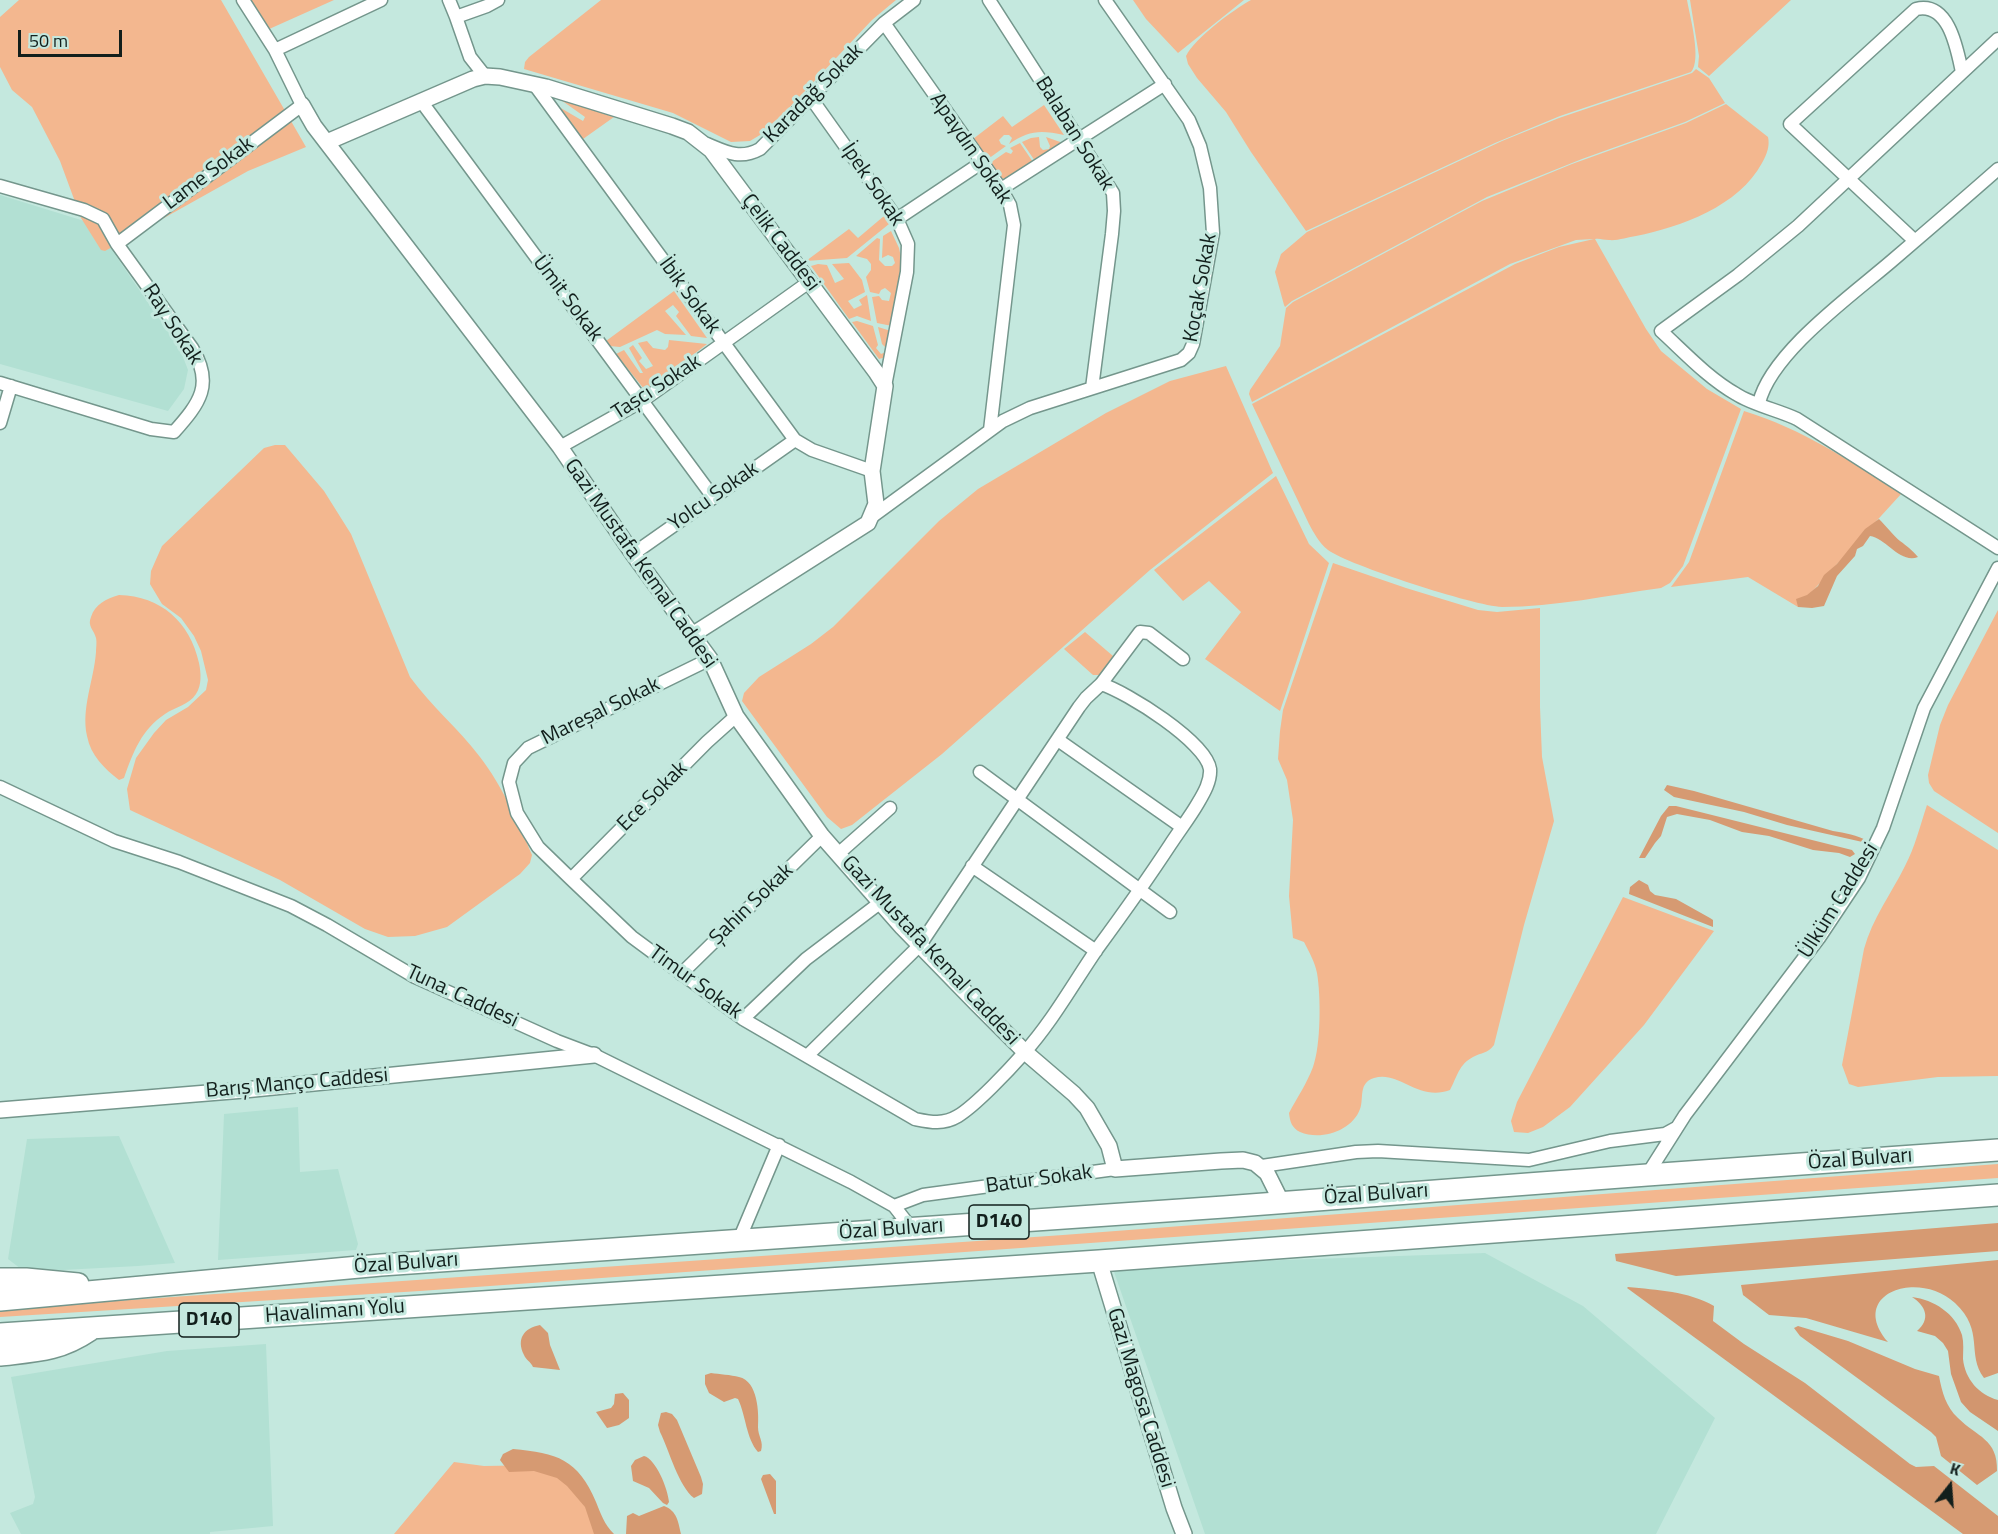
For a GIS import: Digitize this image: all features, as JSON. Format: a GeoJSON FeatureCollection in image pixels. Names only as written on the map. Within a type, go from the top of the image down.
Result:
{"type":"FeatureCollection","features":[{"type":"Feature","properties":{"kind":"highway","name":"Özal Bulvarı"},"geometry":{"type":"LineString","coordinates":[[0,1300],[381,1265],[1282,1203],[1647,1174],[1998,1150]]}},
{"type":"Feature","properties":{"kind":"highway","name":"Özal Bulvarı"},"geometry":{"type":"LineString","coordinates":[[418,1306],[1099,1261],[1998,1195]]}},
{"type":"Feature","properties":{"kind":"highway"},"geometry":{"type":"LineString","coordinates":[[0,1279],[26,1279],[133,1289]]}},
{"type":"Feature","properties":{"kind":"highway","name":"Havalimanı Yolu"},"geometry":{"type":"LineString","coordinates":[[0,1334],[418,1306]]}},
{"type":"Feature","properties":{"kind":"highway"},"geometry":{"type":"LineString","coordinates":[[0,1355],[64,1346],[93,1328]]}},
{"type":"Feature","properties":{"kind":"street"},"geometry":{"type":"LineString","coordinates":[[243,0],[275,50],[302,105]]}},
{"type":"Feature","properties":{"kind":"street"},"geometry":{"type":"LineString","coordinates":[[275,50],[381,0]]}},
{"type":"Feature","properties":{"kind":"street"},"geometry":{"type":"LineString","coordinates":[[449,0],[470,57],[485,76]]}},
{"type":"Feature","properties":{"kind":"street"},"geometry":{"type":"LineString","coordinates":[[456,17],[498,0]]}},
{"type":"Feature","properties":{"kind":"street","name":"Karadağ Sokak"},"geometry":{"type":"LineString","coordinates":[[703,142],[733,155],[760,149],[884,23],[914,0]]}},
{"type":"Feature","properties":{"kind":"street","name":"Balaban Sokak"},"geometry":{"type":"LineString","coordinates":[[989,0],[1113,193],[1112,234],[1092,388]]}},
{"type":"Feature","properties":{"kind":"street","name":"Koçak Sokak"},"geometry":{"type":"LineString","coordinates":[[873,516],[1003,421],[1030,408],[1180,360],[1189,352],[1193,344],[1213,233],[1210,188],[1200,146],[1189,120],[1106,0]]}},
{"type":"Feature","properties":{"kind":"street"},"geometry":{"type":"LineString","coordinates":[[1915,241],[1790,124],[1916,9],[1923,7],[1931,10],[1947,22],[1962,72]]}},
{"type":"Feature","properties":{"kind":"street","name":"Apaydın Sokak"},"geometry":{"type":"LineString","coordinates":[[884,23],[1010,205],[1014,225],[990,430]]}},
{"type":"Feature","properties":{"kind":"street"},"geometry":{"type":"LineString","coordinates":[[1998,39],[1781,240],[1738,275],[1661,331],[1737,395],[1797,419],[1998,548]]}},
{"type":"Feature","properties":{"kind":"street","name":"Çelik Caddesi"},"geometry":{"type":"LineString","coordinates":[[327,142],[420,101],[485,76],[534,84],[688,132],[711,150],[885,386]]}},
{"type":"Feature","properties":{"kind":"street","name":"İbik Sokak"},"geometry":{"type":"LineString","coordinates":[[534,84],[795,440],[812,450],[872,471]]}},
{"type":"Feature","properties":{"kind":"street"},"geometry":{"type":"LineString","coordinates":[[1001,189],[1165,84]]}},
{"type":"Feature","properties":{"kind":"street","name":"İpek Sokak"},"geometry":{"type":"LineString","coordinates":[[811,98],[897,219],[908,244],[909,254],[885,386]]}},
{"type":"Feature","properties":{"kind":"street","name":"Ümit Sokak"},"geometry":{"type":"LineString","coordinates":[[420,101],[713,497]]}},
{"type":"Feature","properties":{"kind":"street","name":"Gazi Mustafa Kemal Caddesi"},"geometry":{"type":"LineString","coordinates":[[302,105],[314,126],[560,447],[633,554],[710,659],[736,716],[822,836],[920,945],[1025,1052],[1087,1108],[1109,1146],[1115,1169]]}},
{"type":"Feature","properties":{"kind":"street","name":"Lame Sokak"},"geometry":{"type":"LineString","coordinates":[[117,244],[302,105]]}},
{"type":"Feature","properties":{"kind":"street"},"geometry":{"type":"LineString","coordinates":[[897,219],[981,163]]}},
{"type":"Feature","properties":{"kind":"street"},"geometry":{"type":"LineString","coordinates":[[1760,403],[1767,380],[1792,350],[1825,318],[1998,169]]}},
{"type":"Feature","properties":{"kind":"street","name":"Ray Sokak"},"geometry":{"type":"LineString","coordinates":[[0,186],[84,210],[103,219],[117,244],[201,363],[204,379],[198,400],[174,432],[151,429],[6,384]]}},
{"type":"Feature","properties":{"kind":"street","name":"Taşcı Sokak"},"geometry":{"type":"LineString","coordinates":[[560,447],[642,401],[809,282]]}},
{"type":"Feature","properties":{"kind":"street"},"geometry":{"type":"LineString","coordinates":[[0,423],[6,384]]}},
{"type":"Feature","properties":{"kind":"street"},"geometry":{"type":"LineString","coordinates":[[692,635],[868,523],[873,516],[876,504],[872,471],[885,386]]}},
{"type":"Feature","properties":{"kind":"street","name":"Yolcu Sokak"},"geometry":{"type":"LineString","coordinates":[[633,554],[795,440]]}},
{"type":"Feature","properties":{"kind":"street","name":"Ülküm Caddesi"},"geometry":{"type":"LineString","coordinates":[[1647,1174],[1677,1128],[1819,938],[1859,878],[1883,828],[1924,708],[1998,568]]}},
{"type":"Feature","properties":{"kind":"street"},"geometry":{"type":"LineString","coordinates":[[808,1055],[920,945],[1086,698],[1101,684],[1140,632],[1149,633],[1183,659]]}},
{"type":"Feature","properties":{"kind":"street","name":"Mareşal Sokak"},"geometry":{"type":"LineString","coordinates":[[509,782],[514,763],[528,748],[710,659]]}},
{"type":"Feature","properties":{"kind":"street"},"geometry":{"type":"LineString","coordinates":[[1025,1052],[1198,804],[1209,778],[1210,768],[1206,758],[1179,731],[1122,692],[1101,684]]}},
{"type":"Feature","properties":{"kind":"street","name":"Ece Sokak"},"geometry":{"type":"LineString","coordinates":[[571,879],[707,742],[736,716]]}},
{"type":"Feature","properties":{"kind":"street"},"geometry":{"type":"LineString","coordinates":[[1058,740],[1182,827]]}},
{"type":"Feature","properties":{"kind":"street"},"geometry":{"type":"LineString","coordinates":[[980,772],[1170,912]]}},
{"type":"Feature","properties":{"kind":"street","name":"Timur Sokak"},"geometry":{"type":"LineString","coordinates":[[509,782],[517,813],[538,847],[632,937],[743,1019],[915,1119],[936,1123],[948,1121],[966,1110],[1025,1052]]}},
{"type":"Feature","properties":{"kind":"street","name":"Tuna. Caddesi"},"geometry":{"type":"LineString","coordinates":[[0,787],[114,842],[179,862],[291,906],[414,977],[547,1037],[594,1054],[779,1145],[894,1206],[912,1228]]}},
{"type":"Feature","properties":{"kind":"street"},"geometry":{"type":"LineString","coordinates":[[838,854],[890,807]]}},
{"type":"Feature","properties":{"kind":"street","name":"Şahin Sokak"},"geometry":{"type":"LineString","coordinates":[[681,974],[822,836]]}},
{"type":"Feature","properties":{"kind":"street"},"geometry":{"type":"LineString","coordinates":[[972,866],[1096,951]]}},
{"type":"Feature","properties":{"kind":"street"},"geometry":{"type":"LineString","coordinates":[[743,1019],[806,959],[881,902]]}},
{"type":"Feature","properties":{"kind":"street","name":"Barış Manço Caddesi"},"geometry":{"type":"LineString","coordinates":[[0,1110],[244,1090],[594,1054]]}},
{"type":"Feature","properties":{"kind":"street"},"geometry":{"type":"LineString","coordinates":[[1262,1167],[1356,1152],[1377,1151],[1529,1160],[1610,1141],[1665,1134],[1677,1128]]}},
{"type":"Feature","properties":{"kind":"street"},"geometry":{"type":"LineString","coordinates":[[739,1240],[779,1145]]}},
{"type":"Feature","properties":{"kind":"street"},"geometry":{"type":"LineString","coordinates":[[1115,1169],[1243,1160],[1255,1162],[1267,1173],[1282,1203]]}},
{"type":"Feature","properties":{"kind":"street","name":"Batur Sokak"},"geometry":{"type":"LineString","coordinates":[[894,1206],[923,1195],[1115,1169]]}},
{"type":"Feature","properties":{"kind":"street","name":"Gazi Magosa Caddesi"},"geometry":{"type":"LineString","coordinates":[[1099,1261],[1174,1508],[1184,1534]]}},
{"type":"Feature","properties":{"kind":"shaded area"},"geometry":{"type":"Polygon","coordinates":[[[19,0],[221,0],[306,147],[248,171],[105,251],[101,250],[81,218],[60,161],[32,107],[12,90],[0,67],[0,17],[19,0]]]}},
{"type":"Feature","properties":{"kind":"shaded area"},"geometry":{"type":"Polygon","coordinates":[[[247,0],[334,0],[267,30],[247,0]]]}},
{"type":"Feature","properties":{"kind":"shaded area"},"geometry":{"type":"Polygon","coordinates":[[[601,0],[896,0],[872,20],[788,109],[760,135],[750,141],[731,142],[673,113],[524,69],[529,57],[601,0]]]}},
{"type":"Feature","properties":{"kind":"shaded area"},"geometry":{"type":"Polygon","coordinates":[[[1133,0],[1244,0],[1178,53],[1146,19],[1133,0]]]}},
{"type":"Feature","properties":{"kind":"shaded area"},"geometry":{"type":"Polygon","coordinates":[[[1251,0],[1687,0],[1694,38],[1694,66],[1691,72],[1560,116],[1495,143],[1306,231],[1226,112],[1197,78],[1186,56],[1206,33],[1251,0]]]}},
{"type":"Feature","properties":{"kind":"shaded area"},"geometry":{"type":"Polygon","coordinates":[[[1690,0],[1791,0],[1709,76],[1698,67],[1699,56],[1690,0]]]}},
{"type":"Feature","properties":{"kind":"shaded area"},"geometry":{"type":"Polygon","coordinates":[[[1696,69],[1709,78],[1725,103],[1685,122],[1582,159],[1487,197],[1292,301],[1285,307],[1275,272],[1281,254],[1307,232],[1502,141],[1559,118],[1692,73],[1696,69]]]}},
{"type":"Feature","properties":{"kind":"shaded area"},"geometry":{"type":"Polygon","coordinates":[[[561,100],[614,117],[583,139],[559,107],[583,121],[585,117],[561,100]]]}},
{"type":"Feature","properties":{"kind":"shaded area"},"geometry":{"type":"Polygon","coordinates":[[[1726,104],[1768,137],[1767,153],[1752,178],[1724,203],[1690,220],[1622,239],[1595,239],[1661,351],[1707,389],[1741,409],[1683,566],[1670,583],[1661,588],[1582,600],[1502,607],[1466,600],[1412,584],[1340,557],[1328,550],[1317,538],[1309,524],[1252,404],[1515,264],[1559,247],[1594,239],[1576,240],[1510,264],[1252,402],[1250,390],[1280,346],[1286,308],[1293,302],[1482,201],[1572,164],[1686,123],[1726,104]]]}},
{"type":"Feature","properties":{"kind":"shaded area"},"geometry":{"type":"Polygon","coordinates":[[[1044,105],[1064,135],[1035,132],[1009,144],[1012,138],[1004,135],[999,140],[1006,146],[988,159],[973,139],[1003,116],[1012,127],[1044,105]]]}},
{"type":"Feature","properties":{"kind":"shaded area"},"geometry":{"type":"Polygon","coordinates":[[[1039,137],[1040,147],[1043,150],[1049,149],[1050,146],[1046,137],[1063,143],[1035,161],[1022,142],[1039,137]]]}},
{"type":"Feature","properties":{"kind":"shaded area"},"geometry":{"type":"Polygon","coordinates":[[[1020,143],[1033,162],[1006,179],[1000,178],[990,163],[1006,152],[1011,154],[1013,151],[1010,148],[1020,143]]]}},
{"type":"Feature","properties":{"kind":"shaded area"},"geometry":{"type":"Polygon","coordinates":[[[0,195],[94,224],[180,349],[188,370],[184,389],[168,411],[0,364],[0,195]]]}},
{"type":"Feature","properties":{"kind":"shaded area"},"geometry":{"type":"Polygon","coordinates":[[[884,216],[889,224],[847,258],[806,261],[849,229],[858,238],[884,216]]]}},
{"type":"Feature","properties":{"kind":"shaded area"},"geometry":{"type":"Polygon","coordinates":[[[891,231],[899,248],[902,262],[892,326],[877,323],[872,297],[879,296],[882,300],[889,301],[891,293],[885,288],[879,294],[870,292],[866,277],[871,270],[871,264],[867,259],[856,256],[877,238],[880,239],[879,260],[885,266],[892,266],[895,263],[893,257],[888,255],[882,258],[883,236],[891,231]]]}},
{"type":"Feature","properties":{"kind":"shaded area"},"geometry":{"type":"Polygon","coordinates":[[[849,263],[862,280],[865,292],[848,301],[854,309],[862,305],[859,300],[867,295],[871,321],[857,316],[849,319],[811,266],[827,265],[835,283],[844,279],[832,264],[849,263]]]}},
{"type":"Feature","properties":{"kind":"shaded area"},"geometry":{"type":"Polygon","coordinates":[[[674,291],[707,338],[691,336],[676,316],[679,312],[673,305],[665,311],[686,335],[665,334],[657,330],[620,347],[609,346],[606,341],[674,291]]]}},
{"type":"Feature","properties":{"kind":"shaded area"},"geometry":{"type":"Polygon","coordinates":[[[857,321],[873,326],[878,345],[876,348],[881,354],[886,352],[886,348],[882,344],[878,327],[891,331],[886,357],[879,359],[852,322],[857,321]]]}},
{"type":"Feature","properties":{"kind":"shaded area"},"geometry":{"type":"Polygon","coordinates":[[[669,340],[707,344],[649,389],[644,389],[616,354],[624,350],[640,373],[643,373],[629,348],[633,345],[642,358],[639,361],[646,369],[653,366],[638,343],[647,341],[653,348],[665,350],[669,340]]]}},
{"type":"Feature","properties":{"kind":"shaded area"},"geometry":{"type":"Polygon","coordinates":[[[1226,366],[1273,473],[1150,570],[942,754],[852,825],[841,829],[827,817],[742,701],[744,693],[759,677],[833,627],[939,521],[978,489],[1106,413],[1170,381],[1226,366]]]}},
{"type":"Feature","properties":{"kind":"shaded area"},"geometry":{"type":"Polygon","coordinates":[[[1744,411],[1806,436],[1902,493],[1798,607],[1748,577],[1671,587],[1689,562],[1744,411]]]}},
{"type":"Feature","properties":{"kind":"shaded area"},"geometry":{"type":"Polygon","coordinates":[[[285,445],[324,491],[351,534],[410,677],[488,768],[509,804],[532,855],[530,863],[520,874],[447,927],[415,936],[388,937],[365,929],[280,880],[130,810],[127,789],[136,758],[166,720],[188,707],[206,690],[208,680],[201,651],[194,636],[181,618],[162,604],[150,584],[151,571],[162,546],[264,448],[285,445]]]}},
{"type":"Feature","properties":{"kind":"shaded area"},"geometry":{"type":"Polygon","coordinates":[[[1276,476],[1309,544],[1329,563],[1280,711],[1205,659],[1241,612],[1209,581],[1183,601],[1154,570],[1276,476]]]}},
{"type":"Feature","properties":{"kind":"shaded area"},"geometry":{"type":"Polygon","coordinates":[[[1879,519],[1918,557],[1905,557],[1882,541],[1870,536],[1837,576],[1824,606],[1798,607],[1796,599],[1807,595],[1818,586],[1824,575],[1837,564],[1865,529],[1879,519]]]}},
{"type":"Feature","properties":{"kind":"shaded area"},"geometry":{"type":"Polygon","coordinates":[[[1333,563],[1478,610],[1497,612],[1540,608],[1542,757],[1554,821],[1524,925],[1494,1045],[1464,1063],[1450,1090],[1439,1093],[1428,1092],[1392,1078],[1369,1080],[1364,1087],[1360,1109],[1356,1117],[1335,1132],[1317,1135],[1295,1129],[1289,1113],[1305,1085],[1316,1058],[1320,1007],[1317,973],[1313,961],[1304,942],[1293,938],[1289,896],[1293,820],[1287,780],[1278,759],[1283,710],[1333,563]]]}},
{"type":"Feature","properties":{"kind":"shaded area"},"geometry":{"type":"Polygon","coordinates":[[[119,595],[148,600],[171,614],[189,635],[195,648],[201,675],[199,687],[193,698],[165,714],[144,734],[124,778],[119,780],[95,756],[87,736],[86,715],[96,645],[90,620],[98,605],[119,595]]]}},
{"type":"Feature","properties":{"kind":"shaded area"},"geometry":{"type":"Polygon","coordinates":[[[1998,610],[1998,833],[1934,791],[1929,783],[1928,775],[1940,725],[1948,705],[1998,610]]]}},
{"type":"Feature","properties":{"kind":"shaded area"},"geometry":{"type":"Polygon","coordinates":[[[1085,632],[1113,656],[1100,675],[1093,675],[1064,649],[1085,632]]]}},
{"type":"Feature","properties":{"kind":"shaded area"},"geometry":{"type":"Polygon","coordinates":[[[1667,785],[1851,834],[1868,841],[1867,843],[1787,825],[1744,812],[1674,797],[1664,790],[1667,785]]]}},
{"type":"Feature","properties":{"kind":"shaded area"},"geometry":{"type":"Polygon","coordinates":[[[1927,805],[1998,850],[1998,1076],[1938,1077],[1858,1087],[1849,1084],[1842,1065],[1864,949],[1877,917],[1909,859],[1927,805]]]}},
{"type":"Feature","properties":{"kind":"shaded area"},"geometry":{"type":"Polygon","coordinates":[[[1669,806],[1852,850],[1855,854],[1850,857],[1839,853],[1813,850],[1769,836],[1742,832],[1710,820],[1677,814],[1667,817],[1661,836],[1645,858],[1639,858],[1661,816],[1669,806]]]}},
{"type":"Feature","properties":{"kind":"shaded area"},"geometry":{"type":"Polygon","coordinates":[[[1639,880],[1648,885],[1650,891],[1655,895],[1676,899],[1710,918],[1713,920],[1713,927],[1629,894],[1630,887],[1639,880]]]}},
{"type":"Feature","properties":{"kind":"shaded area"},"geometry":{"type":"Polygon","coordinates":[[[1623,897],[1714,931],[1644,1025],[1570,1107],[1543,1127],[1528,1133],[1514,1132],[1511,1121],[1517,1102],[1623,897]]]}},
{"type":"Feature","properties":{"kind":"shaded area"},"geometry":{"type":"Polygon","coordinates":[[[298,1107],[300,1172],[338,1169],[358,1244],[356,1250],[218,1260],[224,1114],[298,1107]]]}},
{"type":"Feature","properties":{"kind":"shaded area"},"geometry":{"type":"Polygon","coordinates":[[[119,1136],[175,1263],[25,1272],[8,1259],[27,1139],[119,1136]]]}},
{"type":"Feature","properties":{"kind":"shaded area"},"geometry":{"type":"Polygon","coordinates":[[[1998,1164],[1998,1178],[420,1291],[0,1317],[0,1309],[1063,1235],[1998,1164]]]}},
{"type":"Feature","properties":{"kind":"shaded area"},"geometry":{"type":"Polygon","coordinates":[[[1998,1223],[1998,1251],[1676,1276],[1616,1261],[1615,1254],[1998,1223]]]}},
{"type":"Feature","properties":{"kind":"shaded area"},"geometry":{"type":"Polygon","coordinates":[[[1485,1253],[1583,1306],[1715,1418],[1656,1534],[1205,1534],[1112,1266],[1485,1253]]]}},
{"type":"Feature","properties":{"kind":"shaded area"},"geometry":{"type":"Polygon","coordinates":[[[1998,1260],[1998,1373],[1984,1378],[1976,1360],[1970,1323],[1955,1303],[1940,1293],[1923,1288],[1907,1288],[1892,1292],[1881,1300],[1876,1311],[1878,1325],[1888,1342],[1806,1318],[1769,1315],[1743,1295],[1741,1285],[1998,1260]]]}},
{"type":"Feature","properties":{"kind":"shaded area"},"geometry":{"type":"Polygon","coordinates":[[[1628,1287],[1683,1294],[1714,1306],[1713,1321],[1744,1344],[1805,1383],[1910,1464],[1916,1467],[1934,1466],[1998,1516],[1998,1534],[1963,1534],[1628,1287]]]}},
{"type":"Feature","properties":{"kind":"shaded area"},"geometry":{"type":"Polygon","coordinates":[[[1912,1297],[1928,1301],[1943,1309],[1959,1327],[1962,1335],[1964,1366],[1970,1379],[1979,1390],[1998,1400],[1998,1431],[1970,1412],[1961,1402],[1951,1374],[1948,1351],[1935,1336],[1917,1331],[1924,1322],[1925,1313],[1921,1304],[1912,1297]]]}},
{"type":"Feature","properties":{"kind":"shaded area"},"geometry":{"type":"Polygon","coordinates":[[[540,1325],[548,1333],[560,1370],[533,1367],[524,1355],[521,1344],[523,1335],[534,1326],[540,1325]]]}},
{"type":"Feature","properties":{"kind":"shaded area"},"geometry":{"type":"Polygon","coordinates":[[[1798,1326],[1848,1341],[1915,1369],[1939,1376],[1950,1409],[1990,1445],[1994,1452],[1997,1471],[1977,1485],[1941,1456],[1936,1437],[1931,1432],[1800,1336],[1794,1328],[1798,1326]]]}},
{"type":"Feature","properties":{"kind":"shaded area"},"geometry":{"type":"Polygon","coordinates":[[[266,1344],[273,1526],[210,1532],[210,1534],[21,1534],[10,1513],[33,1504],[35,1497],[11,1377],[167,1351],[266,1344]]]}},
{"type":"Feature","properties":{"kind":"shaded area"},"geometry":{"type":"Polygon","coordinates":[[[711,1373],[739,1377],[745,1380],[754,1391],[758,1430],[762,1444],[761,1451],[758,1452],[751,1440],[738,1399],[724,1402],[709,1393],[705,1384],[705,1375],[711,1373]]]}},
{"type":"Feature","properties":{"kind":"shaded area"},"geometry":{"type":"Polygon","coordinates":[[[623,1393],[629,1400],[629,1418],[619,1425],[607,1428],[596,1412],[611,1408],[615,1394],[623,1393]]]}},
{"type":"Feature","properties":{"kind":"shaded area"},"geometry":{"type":"Polygon","coordinates":[[[661,1413],[672,1414],[677,1420],[701,1477],[702,1494],[694,1498],[679,1477],[660,1432],[658,1425],[661,1413]]]}},
{"type":"Feature","properties":{"kind":"shaded area"},"geometry":{"type":"Polygon","coordinates":[[[513,1449],[554,1456],[573,1467],[582,1476],[603,1519],[614,1534],[594,1534],[585,1507],[557,1478],[534,1471],[509,1472],[500,1460],[503,1454],[513,1449]]]}},
{"type":"Feature","properties":{"kind":"shaded area"},"geometry":{"type":"Polygon","coordinates":[[[644,1456],[653,1463],[661,1475],[668,1496],[667,1505],[649,1488],[633,1481],[631,1466],[635,1460],[644,1456]]]}},
{"type":"Feature","properties":{"kind":"shaded area"},"geometry":{"type":"Polygon","coordinates":[[[454,1462],[484,1466],[542,1465],[564,1474],[604,1534],[394,1534],[454,1462]]]}},
{"type":"Feature","properties":{"kind":"shaded area"},"geometry":{"type":"Polygon","coordinates":[[[770,1474],[776,1481],[776,1514],[774,1514],[761,1479],[763,1475],[770,1474]]]}},
{"type":"Feature","properties":{"kind":"shaded area"},"geometry":{"type":"Polygon","coordinates":[[[664,1506],[674,1514],[681,1534],[626,1534],[627,1516],[633,1513],[639,1516],[664,1506]]]}}]}
